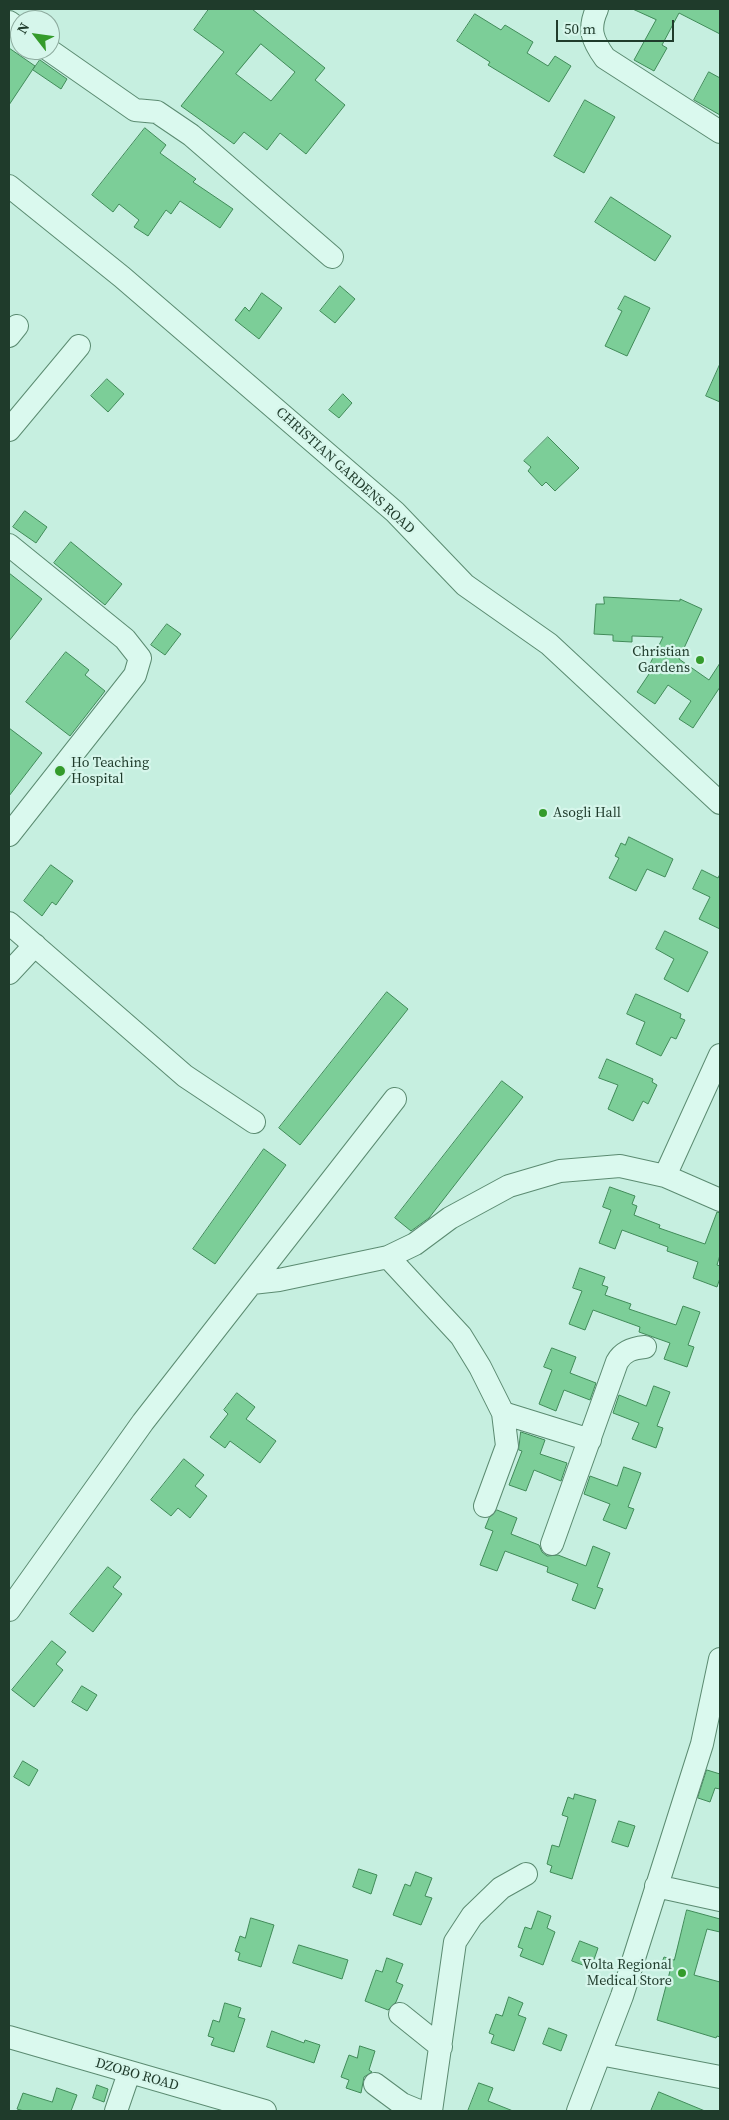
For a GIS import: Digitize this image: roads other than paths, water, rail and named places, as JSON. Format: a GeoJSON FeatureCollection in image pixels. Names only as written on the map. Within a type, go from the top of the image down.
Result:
{"type":"FeatureCollection","features":[{"type":"Feature","properties":{"kind":"street"},"geometry":{"type":"LineString","coordinates":[[597,9],[591,23],[595,44],[605,58],[720,132]]}},
{"type":"Feature","properties":{"kind":"street"},"geometry":{"type":"LineString","coordinates":[[60,58],[135,110],[157,112],[191,135],[332,257]]}},
{"type":"Feature","properties":{"kind":"street","name":"CHRISTIAN GARDENS ROAD"},"geometry":{"type":"LineString","coordinates":[[9,186],[122,276],[395,512],[465,585],[549,644],[720,803]]}},
{"type":"Feature","properties":{"kind":"street"},"geometry":{"type":"LineString","coordinates":[[9,430],[79,346]]}},
{"type":"Feature","properties":{"kind":"street"},"geometry":{"type":"LineString","coordinates":[[9,545],[125,639],[140,658],[135,675],[9,835]]}},
{"type":"Feature","properties":{"kind":"street"},"geometry":{"type":"LineString","coordinates":[[9,923],[185,1076],[254,1122]]}},
{"type":"Feature","properties":{"kind":"street"},"geometry":{"type":"LineString","coordinates":[[9,973],[35,945]]}},
{"type":"Feature","properties":{"kind":"street"},"geometry":{"type":"LineString","coordinates":[[666,1176],[720,1055]]}},
{"type":"Feature","properties":{"kind":"street"},"geometry":{"type":"LineString","coordinates":[[9,1610],[143,1422],[395,1100]]}},
{"type":"Feature","properties":{"kind":"street"},"geometry":{"type":"LineString","coordinates":[[252,1283],[279,1280],[388,1257],[415,1244],[450,1218],[501,1190],[560,1171],[620,1166],[666,1176],[720,1200]]}},
{"type":"Feature","properties":{"kind":"street"},"geometry":{"type":"LineString","coordinates":[[388,1257],[461,1336],[480,1367],[503,1413],[507,1446],[485,1506]]}},
{"type":"Feature","properties":{"kind":"street"},"geometry":{"type":"LineString","coordinates":[[552,1544],[620,1357],[633,1348],[644,1346]]}},
{"type":"Feature","properties":{"kind":"street"},"geometry":{"type":"LineString","coordinates":[[503,1413],[590,1440]]}},
{"type":"Feature","properties":{"kind":"street"},"geometry":{"type":"LineString","coordinates":[[578,2111],[622,1996],[702,1744],[720,1659]]}},
{"type":"Feature","properties":{"kind":"street"},"geometry":{"type":"LineString","coordinates":[[431,2111],[455,1942],[472,1916],[501,1888],[526,1874]]}},
{"type":"Feature","properties":{"kind":"street"},"geometry":{"type":"LineString","coordinates":[[656,1886],[720,1900]]}},
{"type":"Feature","properties":{"kind":"street"},"geometry":{"type":"LineString","coordinates":[[400,2014],[441,2047]]}},
{"type":"Feature","properties":{"kind":"street","name":"DZOBO ROAD"},"geometry":{"type":"LineString","coordinates":[[9,2037],[265,2111]]}},
{"type":"Feature","properties":{"kind":"street"},"geometry":{"type":"LineString","coordinates":[[600,2054],[720,2077]]}},
{"type":"Feature","properties":{"kind":"street"},"geometry":{"type":"LineString","coordinates":[[116,2111],[129,2073]]}},
{"type":"Feature","properties":{"kind":"street"},"geometry":{"type":"LineString","coordinates":[[375,2084],[402,2104],[419,2111]]}},
{"type":"Feature","properties":{"kind":"place","name":"Christian Gardens"},"geometry":{"type":"Point","coordinates":[700,660]}},
{"type":"Feature","properties":{"kind":"place","name":"Ho Teaching Hospital"},"geometry":{"type":"Point","coordinates":[60,771]}},
{"type":"Feature","properties":{"kind":"place","name":"Asogli Hall"},"geometry":{"type":"Point","coordinates":[543,813]}},
{"type":"Feature","properties":{"kind":"place","name":"Volta Regional Medical Store"},"geometry":{"type":"Point","coordinates":[682,1973]}}]}
